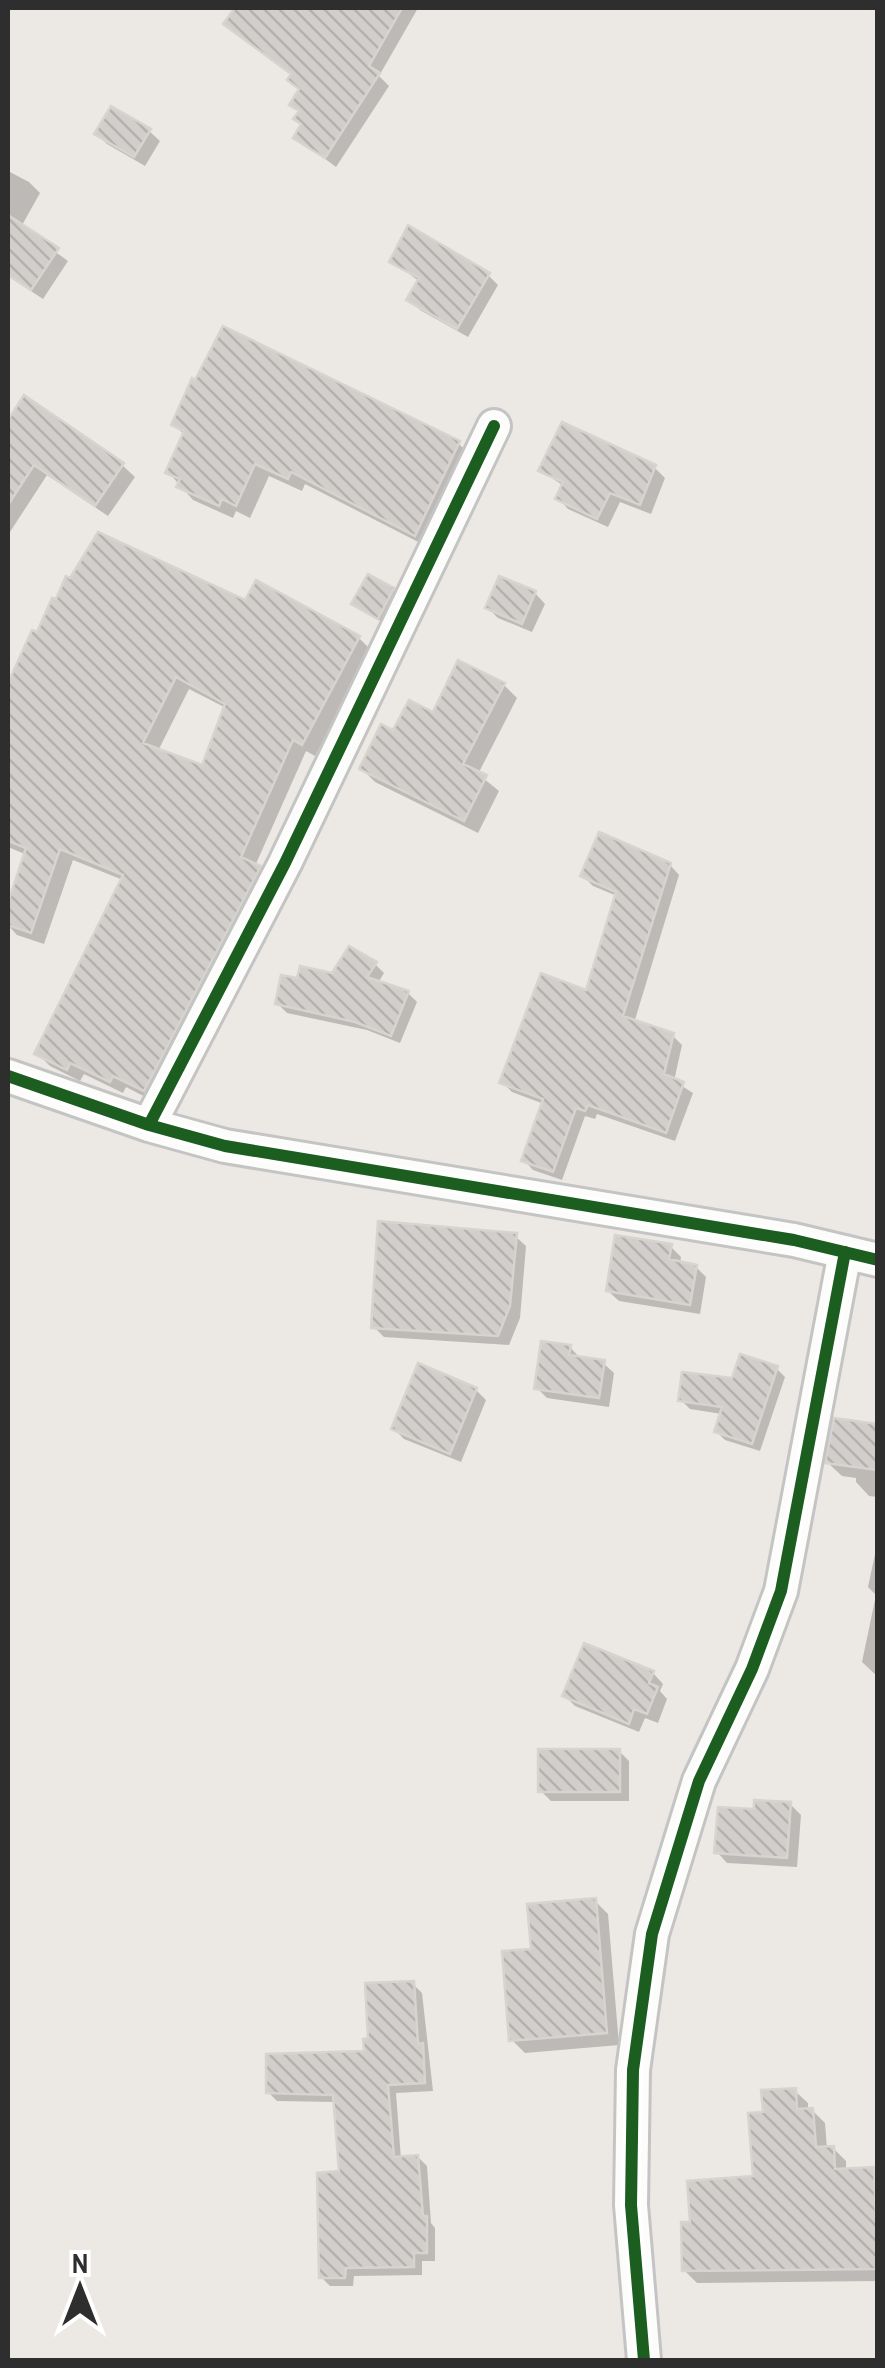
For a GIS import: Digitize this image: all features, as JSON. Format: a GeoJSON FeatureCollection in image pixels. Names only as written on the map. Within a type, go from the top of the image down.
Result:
{"type":"FeatureCollection","features":[{"type":"Feature","properties":{"kind":"street"},"geometry":{"type":"LineString","coordinates":[[148,1125],[285,863],[494,426]]}},
{"type":"Feature","properties":{"kind":"street"},"geometry":{"type":"LineString","coordinates":[[8,1076],[148,1125],[224,1146],[774,1236],[878,1260]]}},
{"type":"Feature","properties":{"kind":"street"},"geometry":{"type":"LineString","coordinates":[[644,2360],[631,2204],[633,2070],[652,1934],[699,1781],[752,1670],[781,1591],[845,1252]]}},
{"type":"Feature","properties":{"kind":"building"},"geometry":{"type":"Polygon","coordinates":[[[235,8],[402,8],[369,66],[380,73],[325,158],[293,138],[301,124],[293,119],[299,111],[289,105],[299,89],[287,80],[291,74],[223,24],[235,8]]]}},
{"type":"Feature","properties":{"kind":"building"},"geometry":{"type":"Polygon","coordinates":[[[111,106],[151,129],[134,157],[94,134],[111,106]]]}},
{"type":"Feature","properties":{"kind":"building"},"geometry":{"type":"Polygon","coordinates":[[[8,215],[59,248],[31,290],[8,275],[8,215]]]}},
{"type":"Feature","properties":{"kind":"building"},"geometry":{"type":"Polygon","coordinates":[[[408,225],[490,273],[457,329],[406,300],[419,278],[389,262],[408,225]]]}},
{"type":"Feature","properties":{"kind":"building"},"geometry":{"type":"Polygon","coordinates":[[[223,326],[460,441],[415,536],[291,472],[288,479],[255,464],[236,506],[222,499],[219,506],[176,487],[180,479],[165,473],[184,431],[171,425],[192,378],[195,380],[223,326]]]}},
{"type":"Feature","properties":{"kind":"building"},"geometry":{"type":"Polygon","coordinates":[[[24,395],[124,463],[95,506],[34,465],[8,505],[8,420],[24,395]]]}},
{"type":"Feature","properties":{"kind":"building"},"geometry":{"type":"Polygon","coordinates":[[[562,422],[656,465],[640,505],[610,493],[597,519],[555,499],[563,482],[538,471],[562,422]]]}},
{"type":"Feature","properties":{"kind":"building"},"geometry":{"type":"Polygon","coordinates":[[[98,532],[245,600],[256,580],[360,636],[302,745],[293,740],[241,857],[261,866],[144,1091],[113,1076],[110,1082],[70,1063],[67,1070],[34,1054],[123,875],[60,849],[31,933],[8,925],[8,903],[26,848],[8,841],[8,683],[32,630],[37,632],[52,598],[56,599],[66,576],[70,578],[98,532]],[[176,677],[143,743],[202,765],[225,704],[176,677]]]}},
{"type":"Feature","properties":{"kind":"building"},"geometry":{"type":"Polygon","coordinates":[[[368,574],[394,588],[378,619],[351,604],[368,574]]]}},
{"type":"Feature","properties":{"kind":"building"},"geometry":{"type":"Polygon","coordinates":[[[499,576],[536,591],[522,624],[485,608],[499,576]]]}},
{"type":"Feature","properties":{"kind":"building"},"geometry":{"type":"Polygon","coordinates":[[[458,660],[505,683],[463,764],[487,775],[464,821],[359,769],[381,724],[393,730],[409,700],[433,712],[458,660]]]}},
{"type":"Feature","properties":{"kind":"building"},"geometry":{"type":"Polygon","coordinates":[[[599,832],[671,863],[623,1016],[674,1033],[664,1074],[684,1082],[666,1133],[588,1105],[585,1111],[576,1108],[553,1172],[521,1161],[543,1099],[499,1083],[541,973],[586,990],[616,892],[580,876],[599,832]]]}},
{"type":"Feature","properties":{"kind":"building"},"geometry":{"type":"Polygon","coordinates":[[[349,946],[377,962],[367,977],[409,991],[391,1036],[355,1022],[275,1004],[281,975],[297,978],[300,966],[332,973],[349,946]]]}},
{"type":"Feature","properties":{"kind":"building"},"geometry":{"type":"Polygon","coordinates":[[[378,1221],[517,1233],[510,1306],[498,1336],[371,1328],[378,1221]]]}},
{"type":"Feature","properties":{"kind":"building"},"geometry":{"type":"Polygon","coordinates":[[[615,1235],[672,1244],[669,1259],[697,1265],[690,1305],[606,1291],[615,1235]]]}},
{"type":"Feature","properties":{"kind":"building"},"geometry":{"type":"Polygon","coordinates":[[[541,1341],[571,1345],[569,1355],[605,1360],[599,1398],[534,1389],[541,1341]]]}},
{"type":"Feature","properties":{"kind":"building"},"geometry":{"type":"Polygon","coordinates":[[[740,1354],[778,1366],[752,1444],[714,1432],[722,1407],[678,1401],[682,1372],[732,1378],[740,1354]]]}},
{"type":"Feature","properties":{"kind":"building"},"geometry":{"type":"Polygon","coordinates":[[[418,1363],[477,1388],[450,1454],[391,1429],[418,1363]]]}},
{"type":"Feature","properties":{"kind":"building"},"geometry":{"type":"Polygon","coordinates":[[[834,1418],[878,1424],[878,1470],[825,1463],[834,1418]]]}},
{"type":"Feature","properties":{"kind":"building"},"geometry":{"type":"Polygon","coordinates":[[[584,1643],[654,1671],[649,1683],[658,1687],[647,1714],[634,1709],[629,1724],[562,1696],[584,1643]]]}},
{"type":"Feature","properties":{"kind":"building"},"geometry":{"type":"Polygon","coordinates":[[[538,1749],[620,1749],[620,1792],[538,1792],[538,1749]]]}},
{"type":"Feature","properties":{"kind":"building"},"geometry":{"type":"Polygon","coordinates":[[[754,1800],[791,1802],[787,1858],[714,1853],[718,1807],[754,1809],[754,1800]]]}},
{"type":"Feature","properties":{"kind":"building"},"geometry":{"type":"Polygon","coordinates":[[[596,1898],[607,2033],[509,2041],[502,1951],[531,1949],[527,1904],[596,1898]]]}},
{"type":"Feature","properties":{"kind":"building"},"geometry":{"type":"Polygon","coordinates":[[[414,1981],[425,2083],[388,2085],[394,2157],[418,2155],[423,2216],[427,2216],[427,2253],[414,2253],[414,2267],[346,2268],[345,2278],[319,2278],[317,2173],[339,2171],[333,2095],[266,2093],[266,2054],[364,2051],[363,2039],[368,2038],[365,1983],[414,1981]]]}},
{"type":"Feature","properties":{"kind":"building"},"geometry":{"type":"Polygon","coordinates":[[[796,2088],[797,2109],[813,2108],[816,2147],[834,2146],[835,2169],[874,2167],[878,2269],[682,2271],[681,2222],[690,2222],[687,2181],[753,2176],[748,2113],[763,2112],[761,2090],[796,2088]]]}},
{"type":"Feature","properties":{"kind":"cycle path"},"geometry":{"type":"LineString","coordinates":[[149,1125],[285,863],[494,426]]}},
{"type":"Feature","properties":{"kind":"cycle path"},"geometry":{"type":"LineString","coordinates":[[8,1076],[149,1125],[225,1146],[794,1240],[878,1260]]}},
{"type":"Feature","properties":{"kind":"cycle path"},"geometry":{"type":"LineString","coordinates":[[644,2360],[631,2205],[633,2070],[652,1934],[699,1781],[752,1669],[781,1591],[845,1252]]}}]}
